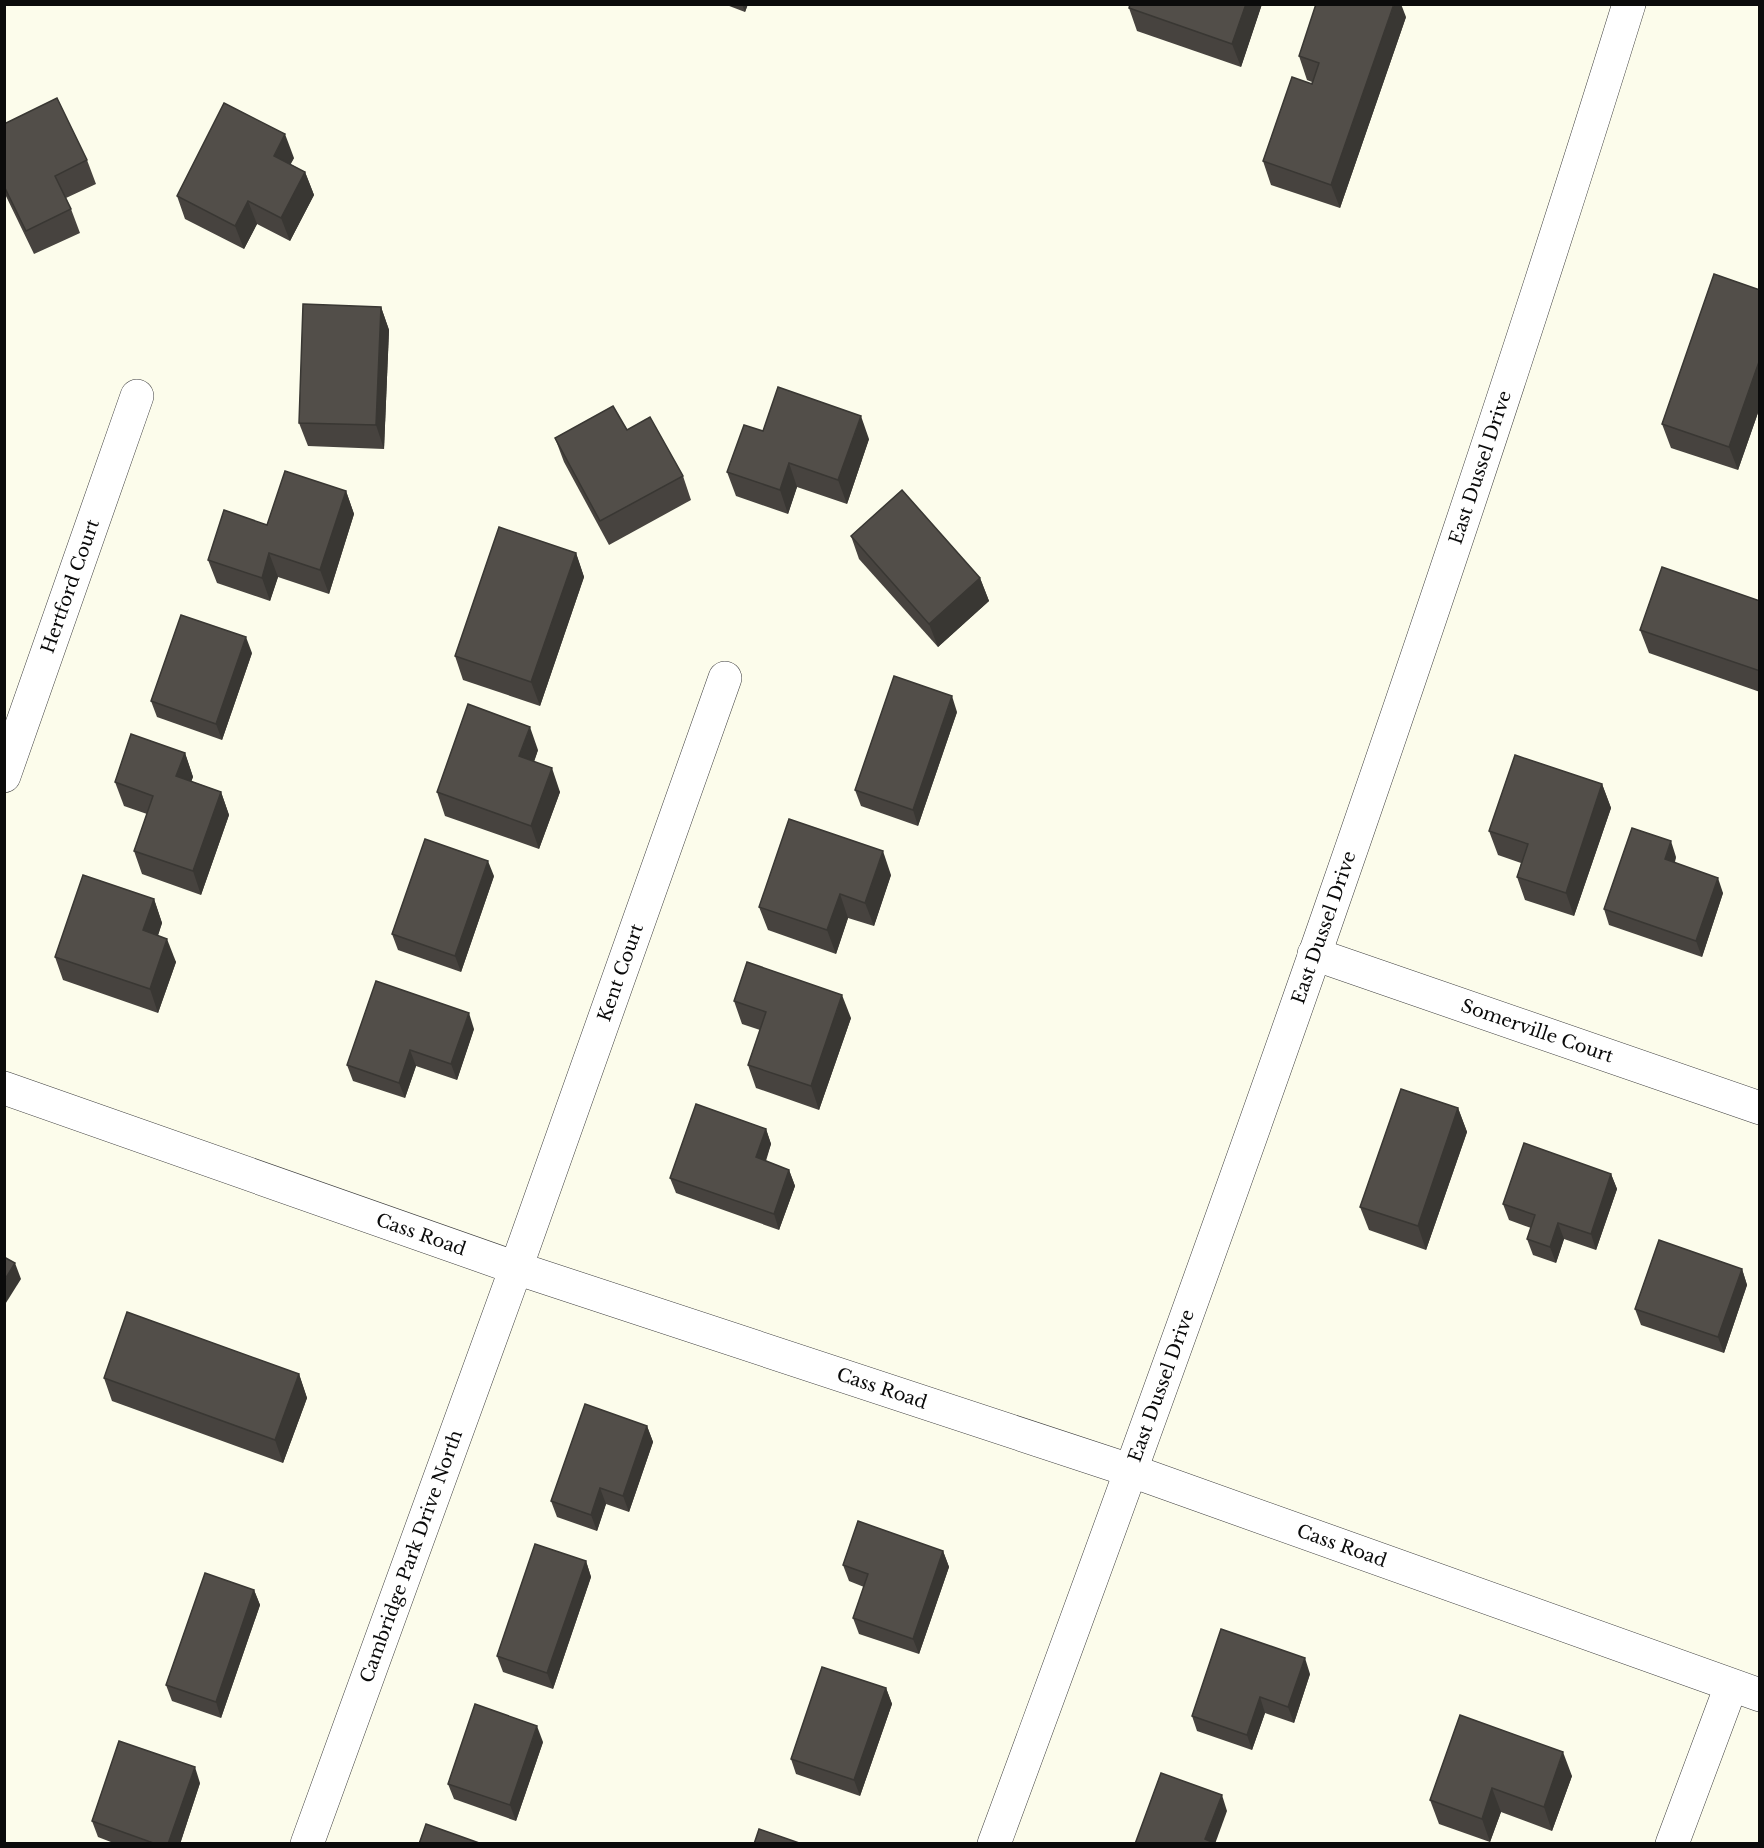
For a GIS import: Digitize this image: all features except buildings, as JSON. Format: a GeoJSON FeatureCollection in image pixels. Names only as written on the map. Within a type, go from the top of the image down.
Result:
{"type":"FeatureCollection","features":[{"type":"Feature","properties":{"kind":"street","name":"East Dussel Drive"},"geometry":{"type":"LineString","coordinates":[[994,1844],[1132,1471],[1314,954],[1546,273],[1629,4]]}},
{"type":"Feature","properties":{"kind":"street","name":"Hertford Court"},"geometry":{"type":"LineString","coordinates":[[4,776],[137,396]]}},
{"type":"Feature","properties":{"kind":"street","name":"Kent Court"},"geometry":{"type":"LineString","coordinates":[[516,1268],[725,678]]}},
{"type":"Feature","properties":{"kind":"street","name":"Somerville Court"},"geometry":{"type":"LineString","coordinates":[[1314,954],[1760,1108]]}},
{"type":"Feature","properties":{"kind":"street","name":"Cass Road"},"geometry":{"type":"LineString","coordinates":[[4,1088],[516,1268],[1132,1471],[1745,1691]]}},
{"type":"Feature","properties":{"kind":"street","name":"Cambridge Park Drive North"},"geometry":{"type":"LineString","coordinates":[[307,1844],[516,1268]]}},
{"type":"Feature","properties":{"kind":"street"},"geometry":{"type":"LineString","coordinates":[[1672,1844],[1745,1691]]}}]}
